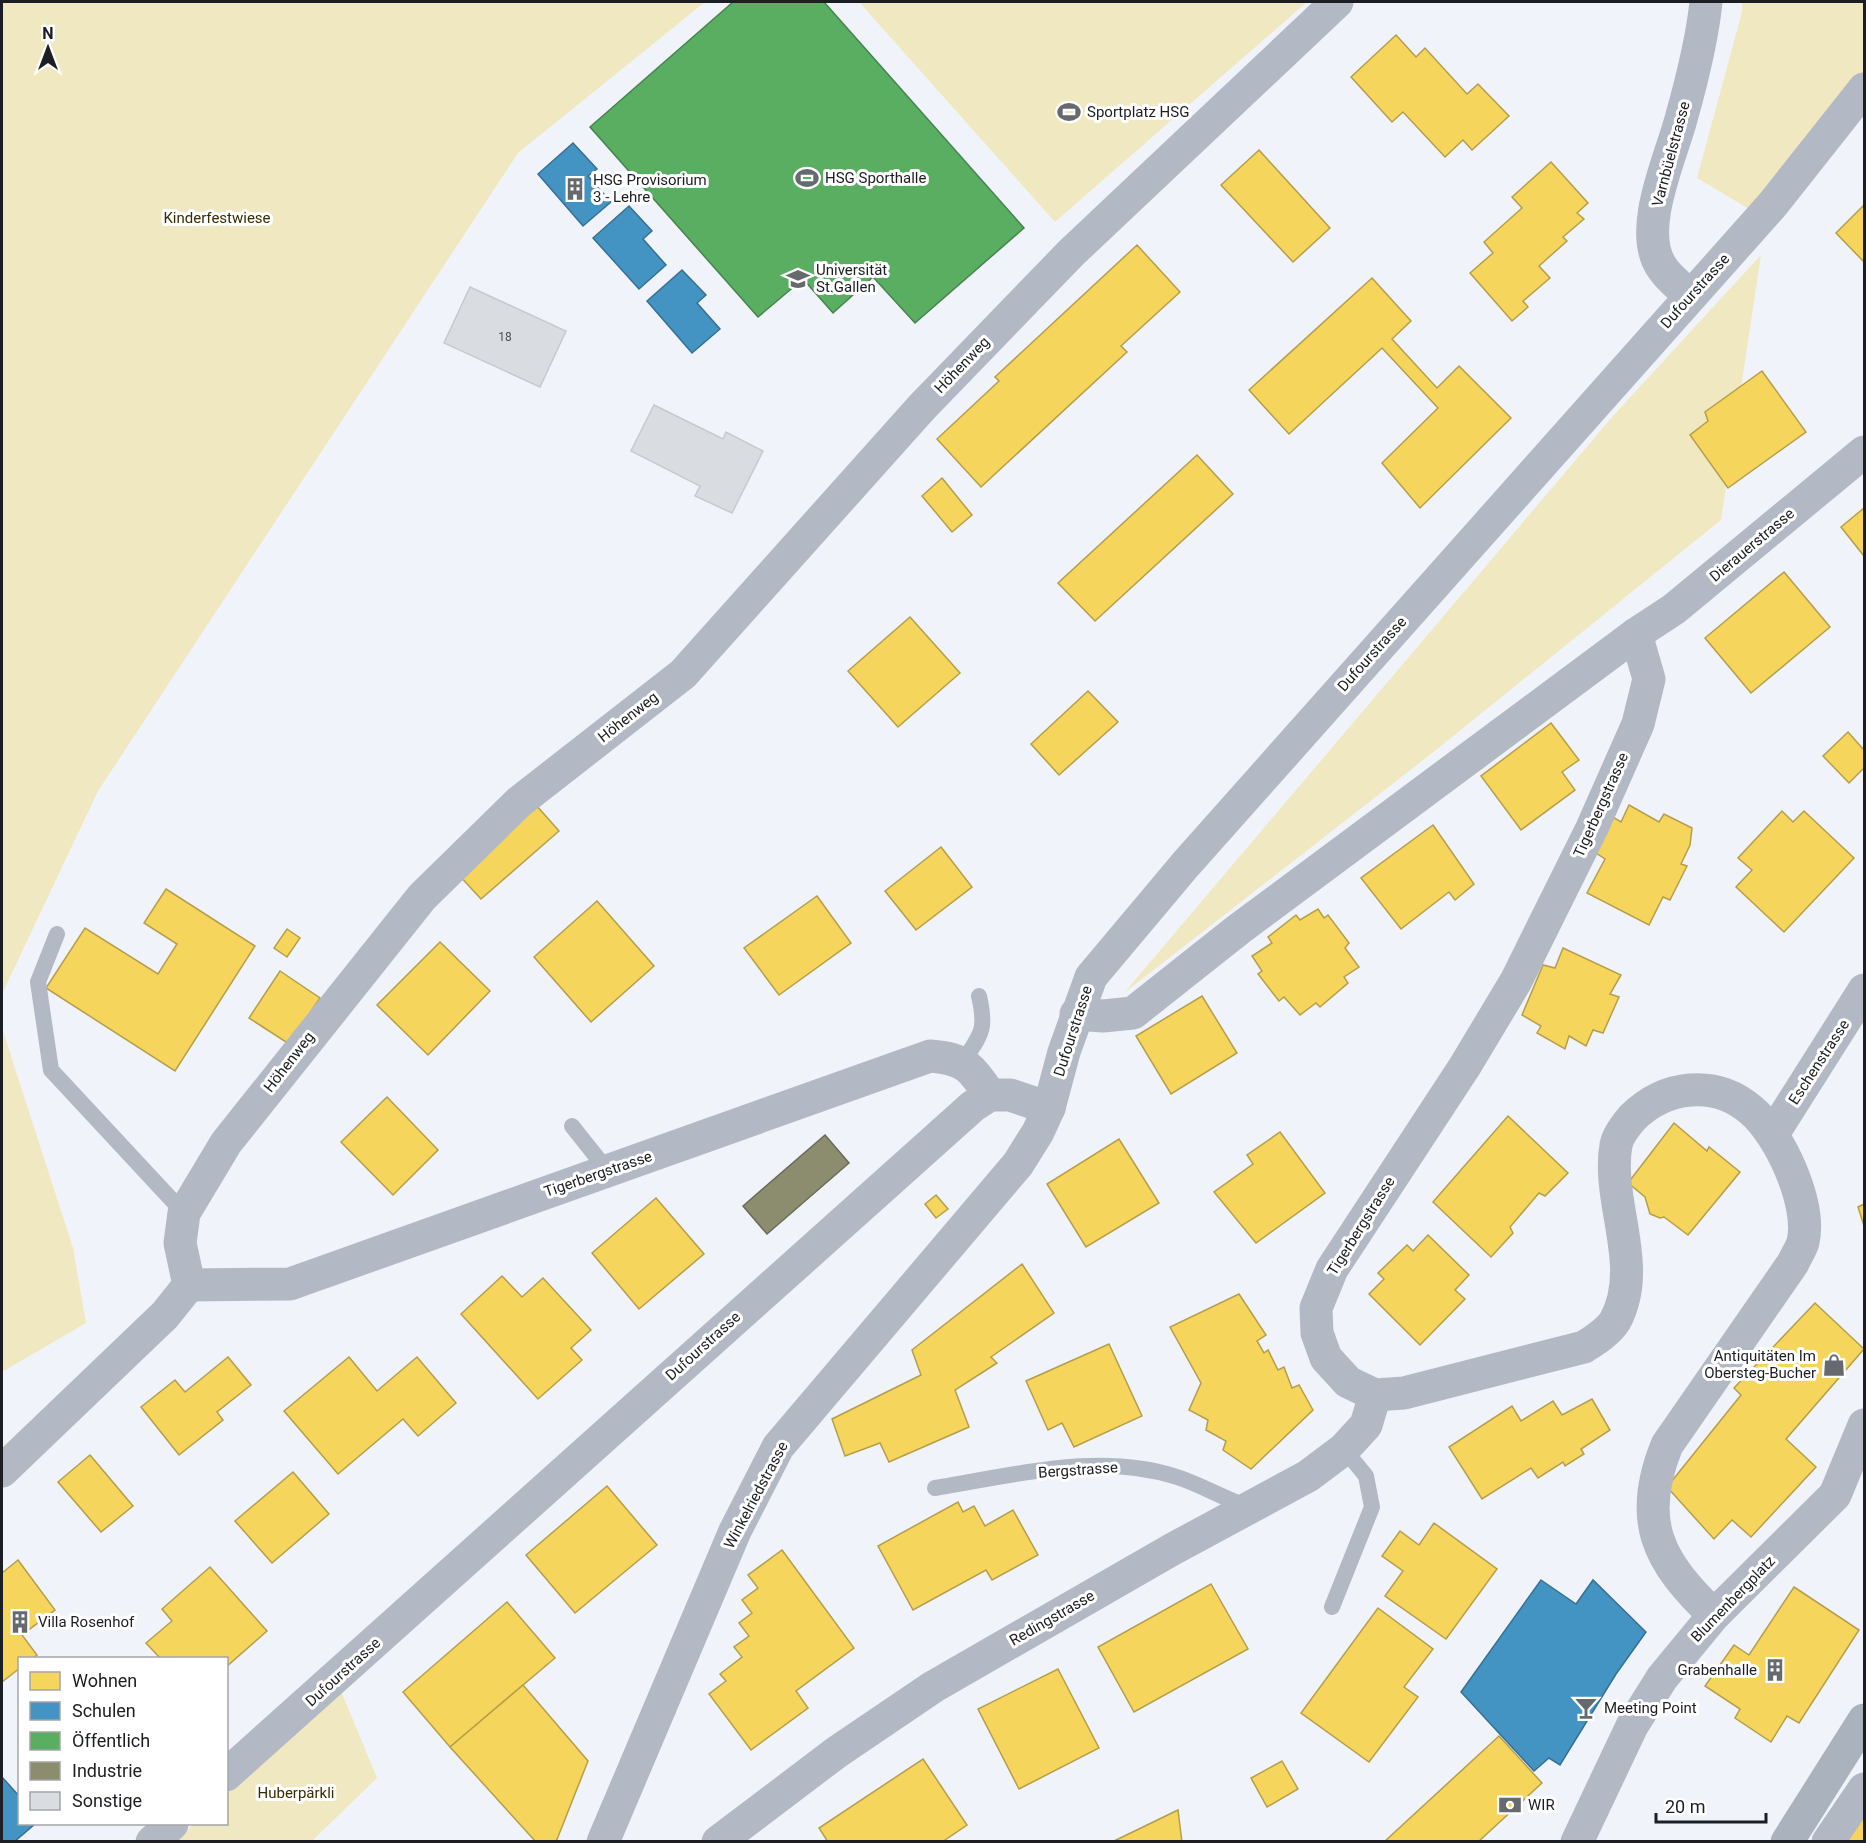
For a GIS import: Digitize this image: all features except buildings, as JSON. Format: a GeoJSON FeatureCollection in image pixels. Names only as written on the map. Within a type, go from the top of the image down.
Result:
{"type":"FeatureCollection","features":[{"type":"Feature","properties":{"kind":"main road"},"geometry":{"type":"LineString","coordinates":[[1787,1842],[1864,1719]]}},
{"type":"Feature","properties":{"kind":"main road"},"geometry":{"type":"LineString","coordinates":[[1828,1842],[1864,1789]]}},
{"type":"Feature","properties":{"kind":"street","name":"Höhenweg"},"geometry":{"type":"LineString","coordinates":[[189,1285],[180,1243],[184,1213],[226,1143],[422,897],[519,802],[683,674],[930,398],[1071,253],[1337,2]]}},
{"type":"Feature","properties":{"kind":"street","name":"Varnbüelstrasse"},"geometry":{"type":"LineString","coordinates":[[1690,296],[1660,266],[1654,244],[1654,220],[1663,177],[1695,66],[1706,2]]}},
{"type":"Feature","properties":{"kind":"street","name":"Dufourstrasse"},"geometry":{"type":"LineString","coordinates":[[1049,1108],[1076,1014],[1091,977],[1111,950],[1773,204],[1864,89]]}},
{"type":"Feature","properties":{"kind":"street","name":"Dierauerstrasse"},"geometry":{"type":"LineString","coordinates":[[1636,634],[1674,609],[1864,452]]}},
{"type":"Feature","properties":{"kind":"street"},"geometry":{"type":"LineString","coordinates":[[1076,1014],[1103,1016],[1133,1013],[1239,929],[1636,634]]}},
{"type":"Feature","properties":{"kind":"street","name":"Tigerbergstrasse"},"geometry":{"type":"LineString","coordinates":[[1636,634],[1649,679],[1638,724],[1592,828],[1516,981],[1465,1066],[1332,1269],[1316,1308],[1317,1333],[1326,1358],[1348,1382],[1375,1395],[1404,1393],[1584,1347],[1602,1335],[1614,1322],[1624,1298],[1626,1269],[1614,1163],[1616,1142],[1627,1124],[1642,1108],[1659,1097],[1681,1090],[1706,1089],[1730,1097],[1751,1110],[1773,1134],[1795,1181],[1804,1214],[1803,1242],[1793,1263],[1667,1445],[1658,1467],[1654,1490],[1656,1536],[1666,1561],[1687,1590],[1714,1615]]}},
{"type":"Feature","properties":{"kind":"street","name":"Eschenstrasse"},"geometry":{"type":"LineString","coordinates":[[1773,1134],[1864,990]]}},
{"type":"Feature","properties":{"kind":"street","name":"Tigerbergstrasse"},"geometry":{"type":"LineString","coordinates":[[189,1285],[290,1284],[930,1056],[955,1058],[962,1063]]}},
{"type":"Feature","properties":{"kind":"street"},"geometry":{"type":"LineString","coordinates":[[962,1063],[975,1073],[990,1095],[1010,1095],[1049,1108]]}},
{"type":"Feature","properties":{"kind":"street","name":"Dufourstrasse"},"geometry":{"type":"LineString","coordinates":[[228,1773],[770,1285],[964,1114],[990,1095]]}},
{"type":"Feature","properties":{"kind":"street","name":"Winkelriedstrasse"},"geometry":{"type":"LineString","coordinates":[[603,1842],[735,1531],[778,1447],[1018,1164],[1038,1132],[1049,1108]]}},
{"type":"Feature","properties":{"kind":"street"},"geometry":{"type":"LineString","coordinates":[[2,1471],[165,1315],[189,1285]]}},
{"type":"Feature","properties":{"kind":"street","name":"Redingstrasse"},"geometry":{"type":"LineString","coordinates":[[718,1842],[837,1752],[933,1687],[1171,1550],[1308,1476],[1344,1449],[1366,1425],[1375,1395]]}},
{"type":"Feature","properties":{"kind":"street","name":"Blumenbergplatz"},"geometry":{"type":"LineString","coordinates":[[1577,1842],[1632,1726],[1662,1678],[1714,1615],[1835,1495],[1864,1425]]}},
{"type":"Feature","properties":{"kind":"street"},"geometry":{"type":"LineString","coordinates":[[152,1842],[171,1825]]}},
{"type":"Feature","properties":{"kind":"lane"},"geometry":{"type":"LineString","coordinates":[[57,934],[38,982],[51,1070],[184,1213]]}},
{"type":"Feature","properties":{"kind":"lane"},"geometry":{"type":"LineString","coordinates":[[962,1063],[977,1040],[985,1021],[979,996]]}},
{"type":"Feature","properties":{"kind":"lane"},"geometry":{"type":"LineString","coordinates":[[572,1126],[607,1170]]}},
{"type":"Feature","properties":{"kind":"lane"},"geometry":{"type":"LineString","coordinates":[[1332,1607],[1372,1508],[1366,1476],[1344,1449]]}},
{"type":"Feature","properties":{"kind":"lane","name":"Bergstrasse"},"geometry":{"type":"LineString","coordinates":[[935,1488],[1030,1473],[1118,1465],[1176,1476],[1251,1508]]}},
{"type":"Feature","properties":{"kind":"green space","name":"Kinderfestwiese"},"geometry":{"type":"Polygon","coordinates":[[[2,2],[705,2],[518,153],[98,791],[2,994],[2,2]]]}},
{"type":"Feature","properties":{"kind":"green space","name":"Sportplatz HSG"},"geometry":{"type":"Polygon","coordinates":[[[859,2],[1307,2],[1055,222],[859,2]]]}},
{"type":"Feature","properties":{"kind":"green space"},"geometry":{"type":"Polygon","coordinates":[[[1742,2],[1864,2],[1864,72],[1754,212],[1697,178],[1742,12],[1742,2]]]}},
{"type":"Feature","properties":{"kind":"green space"},"geometry":{"type":"Polygon","coordinates":[[[1761,255],[1721,520],[1436,750],[1124,993],[1613,416],[1761,255]]]}},
{"type":"Feature","properties":{"kind":"green space"},"geometry":{"type":"Polygon","coordinates":[[[2,1028],[73,1248],[86,1323],[2,1372],[2,1028]]]}},
{"type":"Feature","properties":{"kind":"green space","name":"Huberpärkli"},"geometry":{"type":"Polygon","coordinates":[[[341,1691],[377,1778],[312,1841],[174,1842],[193,1825],[228,1825],[228,1793],[341,1691]]]}},
{"type":"Feature","properties":{"kind":"place","name":"Sportplatz HSG"},"geometry":{"type":"Point","coordinates":[1069,112]}},
{"type":"Feature","properties":{"kind":"place","name":"HSG Sporthalle"},"geometry":{"type":"Point","coordinates":[807,178]}},
{"type":"Feature","properties":{"kind":"place","name":"HSG Provisorium 3 - Lehre"},"geometry":{"type":"Point","coordinates":[575,189]}},
{"type":"Feature","properties":{"kind":"place","name":"Universität St.Gallen"},"geometry":{"type":"Point","coordinates":[798,279]}},
{"type":"Feature","properties":{"kind":"place","name":"Antiquitäten Im Obersteg-Bucher"},"geometry":{"type":"Point","coordinates":[1834,1365]}},
{"type":"Feature","properties":{"kind":"place","name":"Villa Rosenhof"},"geometry":{"type":"Point","coordinates":[20,1622]}},
{"type":"Feature","properties":{"kind":"place","name":"Grabenhalle"},"geometry":{"type":"Point","coordinates":[1775,1670]}},
{"type":"Feature","properties":{"kind":"place","name":"Meeting Point"},"geometry":{"type":"Point","coordinates":[1586,1708]}},
{"type":"Feature","properties":{"kind":"place","name":"WIR"},"geometry":{"type":"Point","coordinates":[1510,1805]}}]}
